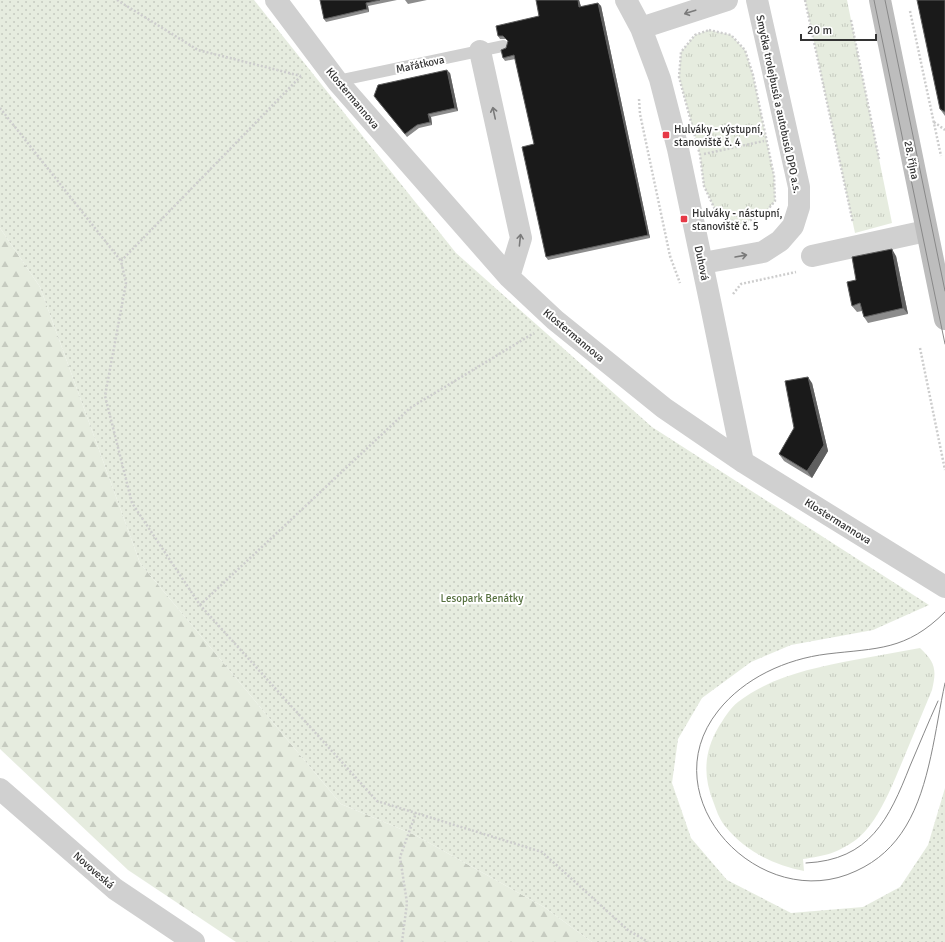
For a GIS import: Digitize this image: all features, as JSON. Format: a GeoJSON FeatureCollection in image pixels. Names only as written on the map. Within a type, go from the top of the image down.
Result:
{"type":"FeatureCollection","features":[{"type":"Feature","properties":{"kind":"main road","name":"28. října"},"geometry":{"type":"LineString","coordinates":[[880,0],[945,319]]}},
{"type":"Feature","properties":{"kind":"street","name":"Klostermannova"},"geometry":{"type":"LineString","coordinates":[[276,0],[337,81],[509,277],[555,320],[664,408],[743,462],[945,587]]}},
{"type":"Feature","properties":{"kind":"street","name":"Duhová"},"geometry":{"type":"LineString","coordinates":[[626,0],[641,28],[660,79],[678,149],[703,263],[743,462]]}},
{"type":"Feature","properties":{"kind":"street"},"geometry":{"type":"LineString","coordinates":[[641,28],[727,0]]}},
{"type":"Feature","properties":{"kind":"street","name":"Smyčka trolejbusů a autobusů DPO a.s."},"geometry":{"type":"LineString","coordinates":[[703,263],[763,252],[780,242],[793,226],[799,208],[799,188],[757,0]]}},
{"type":"Feature","properties":{"kind":"street"},"geometry":{"type":"LineString","coordinates":[[480,51],[521,238],[509,277]]}},
{"type":"Feature","properties":{"kind":"street"},"geometry":{"type":"LineString","coordinates":[[812,256],[926,231]]}},
{"type":"Feature","properties":{"kind":"street","name":"Novoveská"},"geometry":{"type":"LineString","coordinates":[[0,789],[115,889],[194,942]]}},
{"type":"Feature","properties":{"kind":"lane","name":"Mařátkova"},"geometry":{"type":"LineString","coordinates":[[337,81],[503,46]]}},
{"type":"Feature","properties":{"kind":"path"},"geometry":{"type":"LineString","coordinates":[[117,0],[198,50],[301,76],[337,81]]}},
{"type":"Feature","properties":{"kind":"path"},"geometry":{"type":"LineString","coordinates":[[805,0],[853,225]]}},
{"type":"Feature","properties":{"kind":"path"},"geometry":{"type":"LineString","coordinates":[[910,11],[941,156]]}},
{"type":"Feature","properties":{"kind":"path"},"geometry":{"type":"LineString","coordinates":[[851,20],[879,159]]}},
{"type":"Feature","properties":{"kind":"path"},"geometry":{"type":"LineString","coordinates":[[709,30],[731,35],[745,50],[753,75],[766,140],[774,176],[775,201],[763,215],[741,224],[718,216],[704,186],[700,155],[679,77],[681,52],[695,35],[709,30]]}},
{"type":"Feature","properties":{"kind":"path"},"geometry":{"type":"LineString","coordinates":[[121,261],[301,76]]}},
{"type":"Feature","properties":{"kind":"path"},"geometry":{"type":"LineString","coordinates":[[639,99],[640,114],[670,256],[681,285]]}},
{"type":"Feature","properties":{"kind":"path"},"geometry":{"type":"LineString","coordinates":[[0,108],[121,261],[126,283],[104,396],[132,503],[200,605],[377,801],[542,852],[628,930],[648,942]]}},
{"type":"Feature","properties":{"kind":"path"},"geometry":{"type":"LineString","coordinates":[[934,122],[945,130]]}},
{"type":"Feature","properties":{"kind":"path"},"geometry":{"type":"LineString","coordinates":[[700,155],[766,140]]}},
{"type":"Feature","properties":{"kind":"path"},"geometry":{"type":"LineString","coordinates":[[200,605],[410,408],[555,320]]}},
{"type":"Feature","properties":{"kind":"path"},"geometry":{"type":"LineString","coordinates":[[920,348],[945,470]]}},
{"type":"Feature","properties":{"kind":"path"},"geometry":{"type":"LineString","coordinates":[[402,942],[407,903],[400,857],[416,813]]}},
{"type":"Feature","properties":{"kind":"green space","name":"Lesopark Benátky"},"geometry":{"type":"Polygon","coordinates":[[[0,0],[254,0],[456,253],[652,427],[929,605],[873,630],[791,645],[751,662],[702,698],[678,739],[672,783],[691,838],[727,880],[791,913],[863,907],[900,887],[928,845],[945,788],[945,942],[592,942],[544,907],[415,835],[341,804],[140,563],[40,287],[0,228],[0,0]]]}},
{"type":"Feature","properties":{"kind":"green space"},"geometry":{"type":"Polygon","coordinates":[[[805,0],[847,0],[892,223],[855,233],[805,0]]]}},
{"type":"Feature","properties":{"kind":"green space"},"geometry":{"type":"Polygon","coordinates":[[[709,30],[731,35],[745,50],[753,75],[774,176],[775,201],[763,215],[741,224],[718,216],[704,186],[700,155],[679,77],[681,52],[695,35],[709,30]]]}},
{"type":"Feature","properties":{"kind":"green space"},"geometry":{"type":"Polygon","coordinates":[[[0,228],[40,287],[140,563],[341,804],[415,835],[544,907],[592,942],[236,942],[128,870],[0,749],[0,228]]]}},
{"type":"Feature","properties":{"kind":"green space"},"geometry":{"type":"Polygon","coordinates":[[[920,648],[934,666],[932,690],[891,789],[879,812],[865,832],[850,844],[837,851],[818,857],[803,859],[804,871],[771,861],[760,856],[741,843],[719,817],[710,792],[706,773],[706,764],[713,737],[729,711],[738,702],[751,693],[779,679],[793,674],[839,663],[920,648]]]}},
{"type":"Feature","properties":{"kind":"building"},"geometry":{"type":"Polygon","coordinates":[[[320,0],[380,0],[366,3],[367,9],[324,19],[320,0]]]}},
{"type":"Feature","properties":{"kind":"building"},"geometry":{"type":"Polygon","coordinates":[[[536,0],[578,0],[579,7],[598,3],[648,235],[546,257],[522,147],[534,144],[514,55],[503,58],[501,50],[506,48],[508,41],[503,36],[498,36],[496,26],[539,16],[536,0]]]}},
{"type":"Feature","properties":{"kind":"building"},"geometry":{"type":"Polygon","coordinates":[[[917,0],[945,0],[945,112],[940,109],[917,0]]]}},
{"type":"Feature","properties":{"kind":"building"},"geometry":{"type":"Polygon","coordinates":[[[447,70],[455,108],[428,114],[430,122],[417,125],[405,134],[374,96],[378,85],[447,70]]]}},
{"type":"Feature","properties":{"kind":"building"},"geometry":{"type":"Polygon","coordinates":[[[892,249],[903,308],[864,317],[860,303],[852,306],[847,282],[856,280],[852,257],[892,249]]]}},
{"type":"Feature","properties":{"kind":"building"},"geometry":{"type":"Polygon","coordinates":[[[808,377],[824,445],[807,471],[779,454],[794,428],[785,381],[808,377]]]}},
{"type":"Feature","properties":{"kind":"tram line"},"geometry":{"type":"LineString","coordinates":[[874,0],[945,344]]}},
{"type":"Feature","properties":{"kind":"tram line"},"geometry":{"type":"LineString","coordinates":[[885,0],[945,291]]}},
{"type":"Feature","properties":{"kind":"tram line"},"geometry":{"type":"LineString","coordinates":[[945,612],[931,625],[904,641],[876,648],[827,654],[796,660],[767,672],[753,680],[728,699],[718,711],[700,745],[697,779],[706,812],[726,840],[752,863],[785,877],[820,881],[856,871],[864,867],[878,858],[891,846],[906,826],[914,810],[921,793],[931,757],[945,683]]}},
{"type":"Feature","properties":{"kind":"tram line"},"geometry":{"type":"LineString","coordinates":[[806,863],[828,860],[846,854],[861,845],[874,833],[885,819],[894,803],[938,701]]}},
{"type":"Feature","properties":{"kind":"place","name":"Hulváky - výstupní, stanoviště č. 4"},"geometry":{"type":"Point","coordinates":[666,135]}},
{"type":"Feature","properties":{"kind":"place","name":"Hulváky - nástupní, stanoviště č. 5"},"geometry":{"type":"Point","coordinates":[684,219]}}]}
